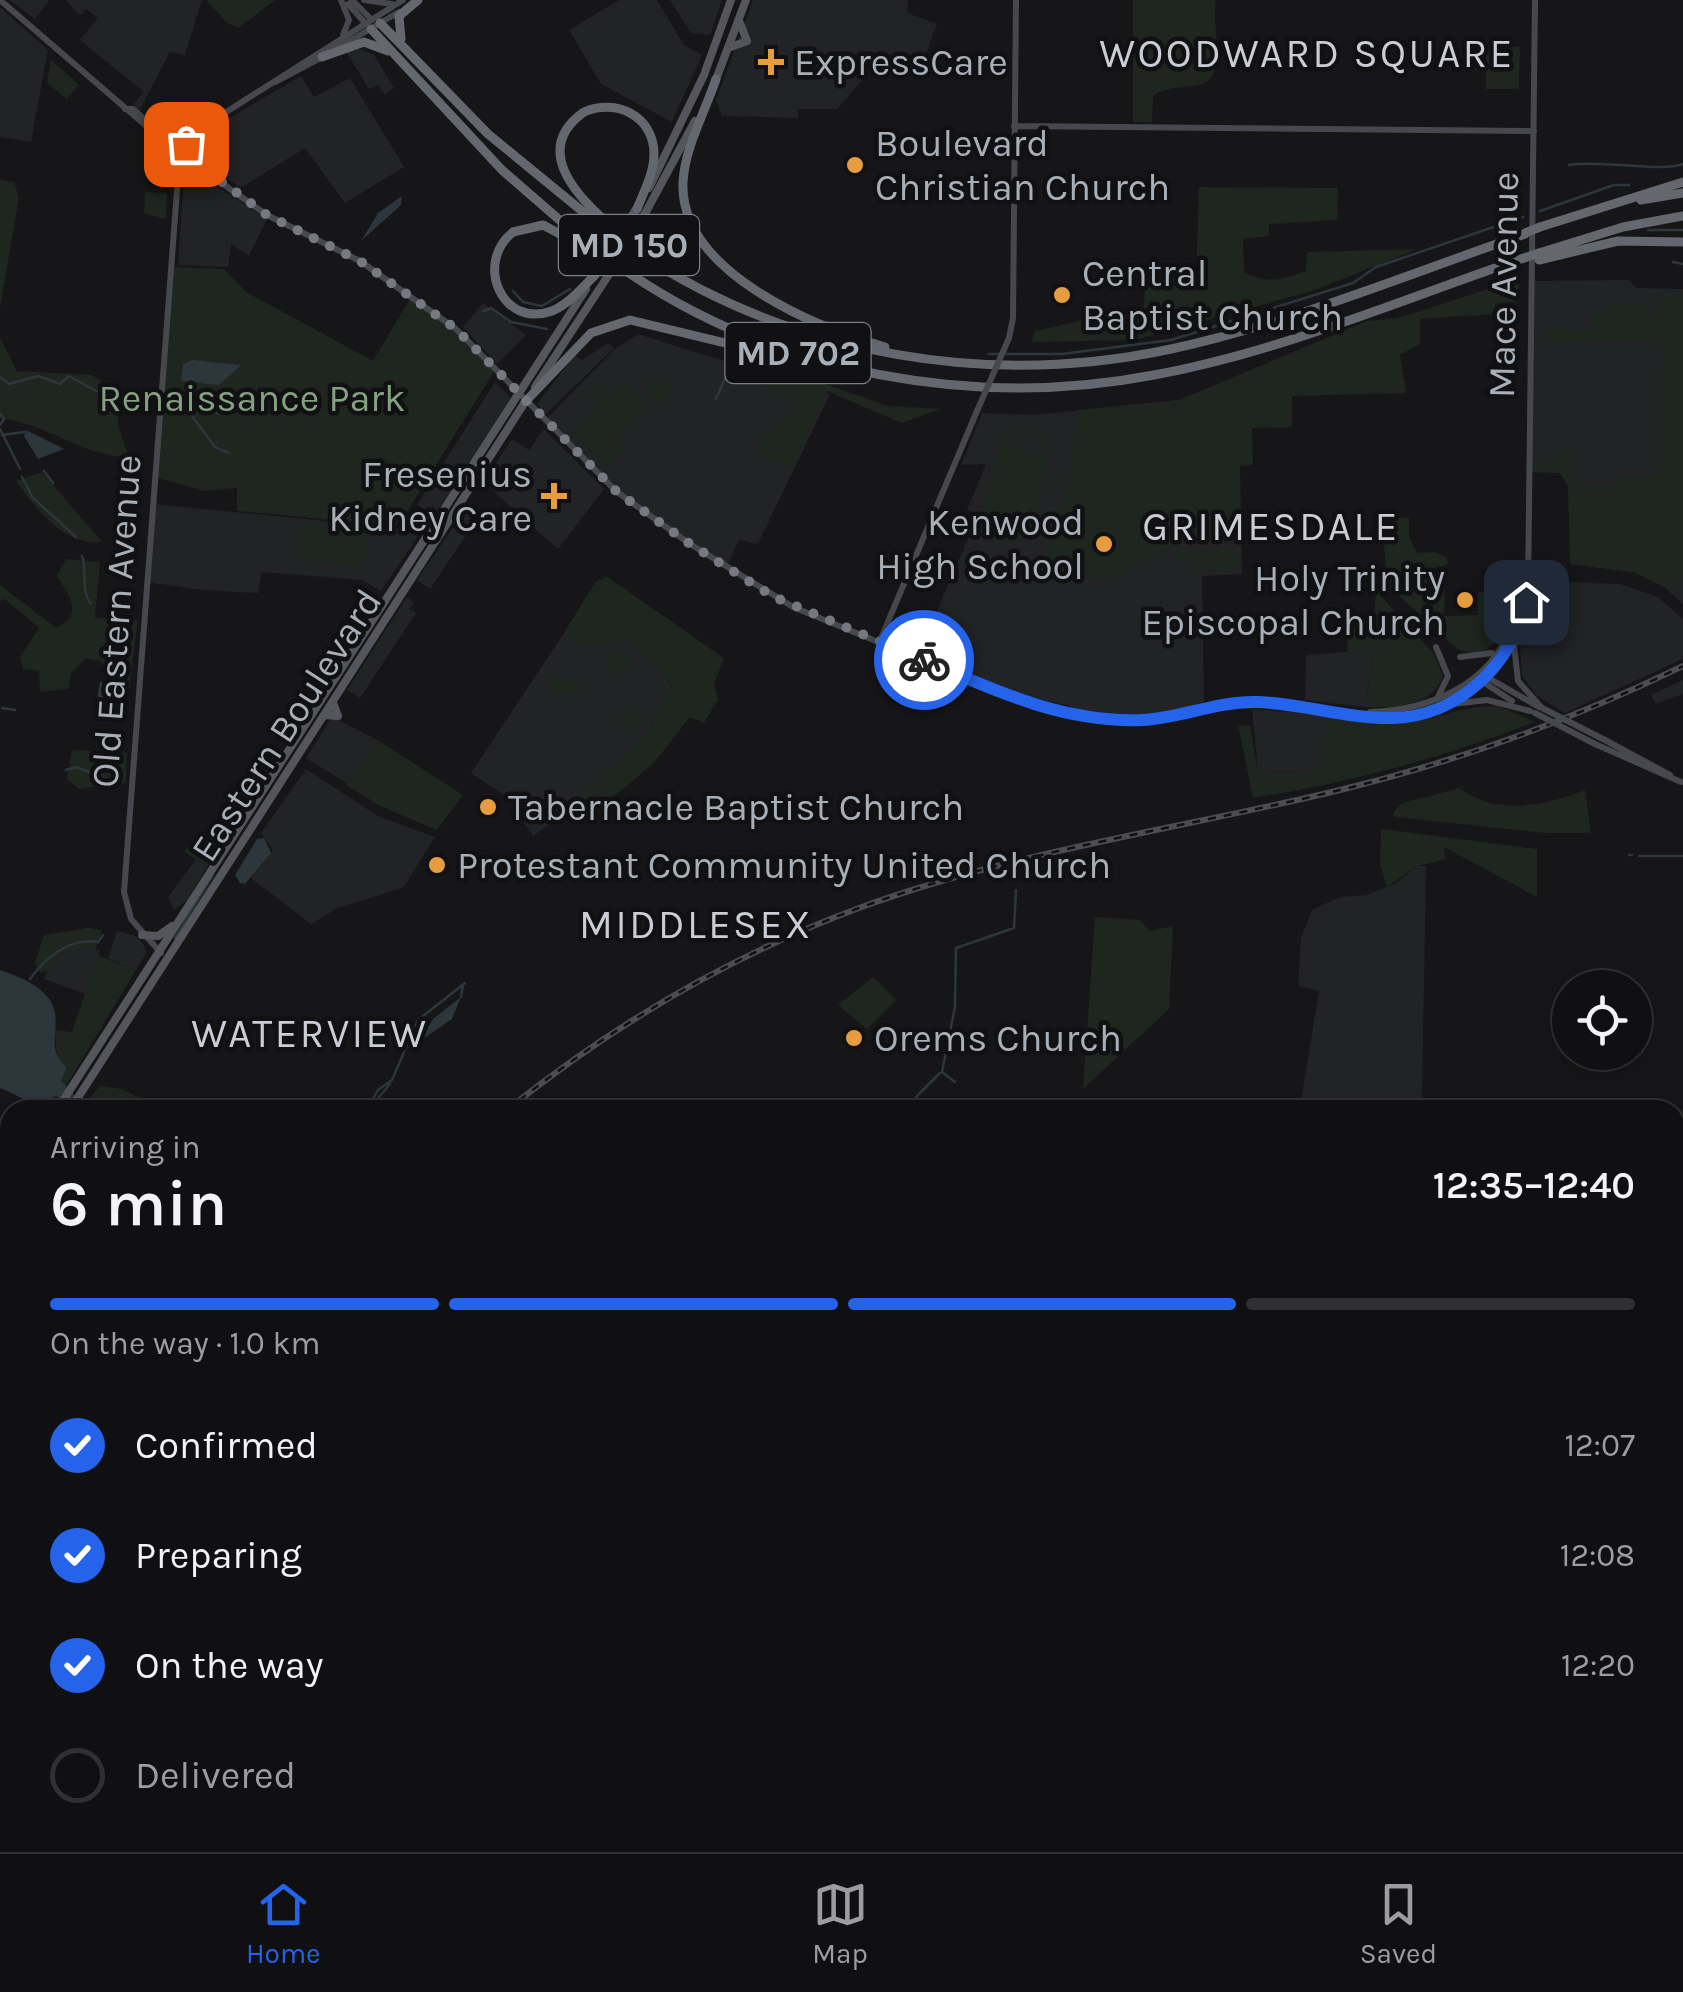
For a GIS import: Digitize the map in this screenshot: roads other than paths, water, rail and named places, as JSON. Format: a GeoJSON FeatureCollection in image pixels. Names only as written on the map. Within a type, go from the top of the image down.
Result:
{"type":"FeatureCollection","features":[{"type":"Feature","properties":{"kind":"highway"},"geometry":{"type":"LineString","coordinates":[[322,57],[364,42],[402,55],[397,22],[418,0]]}},
{"type":"Feature","properties":{"kind":"highway","name":"MD 702"},"geometry":{"type":"LineString","coordinates":[[373,23],[526,194],[591,251],[688,308],[814,358],[901,378],[984,388],[1077,386],[1180,370],[1539,256]]}},
{"type":"Feature","properties":{"kind":"highway","name":"MD 702"},"geometry":{"type":"LineString","coordinates":[[402,55],[488,134],[642,253],[690,284],[749,312],[835,341],[910,357],[991,365],[1075,364],[1176,348],[1540,228],[1616,206],[1683,193]]}},
{"type":"Feature","properties":{"kind":"highway"},"geometry":{"type":"LineString","coordinates":[[716,79],[689,153],[683,185],[692,222],[723,262],[768,298],[820,326],[910,353],[991,365]]}},
{"type":"Feature","properties":{"kind":"highway"},"geometry":{"type":"LineString","coordinates":[[606,226],[574,192],[560,160],[564,134],[584,112],[620,108],[637,117],[649,132],[653,164],[637,208]]}},
{"type":"Feature","properties":{"kind":"highway"},"geometry":{"type":"LineString","coordinates":[[1540,228],[1683,182]]}},
{"type":"Feature","properties":{"kind":"highway"},"geometry":{"type":"LineString","coordinates":[[1539,256],[1622,227],[1683,216]]}},
{"type":"Feature","properties":{"kind":"highway"},"geometry":{"type":"LineString","coordinates":[[591,251],[550,227],[528,226],[501,243],[494,259],[493,278],[504,300],[536,314],[564,304],[595,275]]}},
{"type":"Feature","properties":{"kind":"highway"},"geometry":{"type":"LineString","coordinates":[[1539,256],[1618,241],[1683,242]]}},
{"type":"Feature","properties":{"kind":"highway"},"geometry":{"type":"LineString","coordinates":[[522,398],[584,338],[604,326],[630,320],[879,380],[984,388]]}},
{"type":"Feature","properties":{"kind":"main road"},"geometry":{"type":"LineString","coordinates":[[724,0],[727,14]]}},
{"type":"Feature","properties":{"kind":"main road","name":"Eastern Boulevard"},"geometry":{"type":"LineString","coordinates":[[76,1100],[325,715],[338,716],[333,703],[637,208],[681,128],[731,0]]}},
{"type":"Feature","properties":{"kind":"main road","name":"Eastern Boulevard"},"geometry":{"type":"LineString","coordinates":[[63,1100],[522,398],[628,247],[716,79],[746,0]]}},
{"type":"Feature","properties":{"kind":"main road"},"geometry":{"type":"LineString","coordinates":[[728,48],[747,41],[740,17]]}},
{"type":"Feature","properties":{"kind":"main road"},"geometry":{"type":"LineString","coordinates":[[222,875],[238,841],[236,831]]}},
{"type":"Feature","properties":{"kind":"main road"},"geometry":{"type":"LineString","coordinates":[[142,934],[158,936],[176,924]]}},
{"type":"Feature","properties":{"kind":"street"},"geometry":{"type":"LineString","coordinates":[[0,0],[125,108],[133,109],[180,151],[267,215],[360,261],[456,329],[617,492],[774,597],[1042,708],[1075,716],[1156,719],[1247,702],[1359,713],[1488,700],[1538,710]]}},
{"type":"Feature","properties":{"kind":"street","name":"MD 702"},"geometry":{"type":"LineString","coordinates":[[343,0],[373,23]]}},
{"type":"Feature","properties":{"kind":"street"},"geometry":{"type":"LineString","coordinates":[[335,42],[345,33],[350,20],[343,0]]}},
{"type":"Feature","properties":{"kind":"street"},"geometry":{"type":"LineString","coordinates":[[352,0],[373,23]]}},
{"type":"Feature","properties":{"kind":"street","name":"MD 702"},"geometry":{"type":"LineString","coordinates":[[362,0],[373,23]]}},
{"type":"Feature","properties":{"kind":"street"},"geometry":{"type":"LineString","coordinates":[[362,0],[379,6],[403,0]]}},
{"type":"Feature","properties":{"kind":"street","name":"Old Eastern Avenue"},"geometry":{"type":"LineString","coordinates":[[274,83],[322,57],[403,0]]}},
{"type":"Feature","properties":{"kind":"street","name":"Old Eastern Avenue"},"geometry":{"type":"LineString","coordinates":[[168,958],[142,934],[125,905],[124,874],[180,151],[191,136],[335,42],[418,0]]}},
{"type":"Feature","properties":{"kind":"street"},"geometry":{"type":"LineString","coordinates":[[879,642],[1009,338],[1013,318],[1016,0]]}},
{"type":"Feature","properties":{"kind":"street","name":"Mace Avenue"},"geometry":{"type":"LineString","coordinates":[[1480,676],[1516,634],[1526,602],[1535,0]]}},
{"type":"Feature","properties":{"kind":"street"},"geometry":{"type":"LineString","coordinates":[[1014,126],[1534,131]]}},
{"type":"Feature","properties":{"kind":"street"},"geometry":{"type":"LineString","coordinates":[[162,136],[191,136],[189,158]]}},
{"type":"Feature","properties":{"kind":"street"},"geometry":{"type":"LineString","coordinates":[[162,136],[178,168]]}},
{"type":"Feature","properties":{"kind":"street"},"geometry":{"type":"LineString","coordinates":[[178,180],[187,169],[201,167]]}},
{"type":"Feature","properties":{"kind":"street","name":"Mace Avenue"},"geometry":{"type":"LineString","coordinates":[[1480,676],[1513,623],[1525,572]]}},
{"type":"Feature","properties":{"kind":"street"},"geometry":{"type":"LineString","coordinates":[[1516,634],[1516,675],[1538,710]]}},
{"type":"Feature","properties":{"kind":"street"},"geometry":{"type":"LineString","coordinates":[[1436,647],[1446,663],[1448,676],[1436,705]]}},
{"type":"Feature","properties":{"kind":"street"},"geometry":{"type":"LineString","coordinates":[[1460,657],[1482,658],[1498,650]]}},
{"type":"Feature","properties":{"kind":"street"},"geometry":{"type":"LineString","coordinates":[[1436,705],[1480,676]]}},
{"type":"Feature","properties":{"kind":"street"},"geometry":{"type":"LineString","coordinates":[[1480,676],[1595,744],[1682,783]]}},
{"type":"Feature","properties":{"kind":"street"},"geometry":{"type":"LineString","coordinates":[[1480,676],[1682,783]]}},
{"type":"Feature","properties":{"kind":"waterway"},"geometry":{"type":"LineString","coordinates":[[1569,165],[1683,164]]}},
{"type":"Feature","properties":{"kind":"waterway"},"geometry":{"type":"LineString","coordinates":[[1540,211],[1614,185],[1629,185]]}},
{"type":"Feature","properties":{"kind":"waterway"},"geometry":{"type":"LineString","coordinates":[[988,354],[1062,354],[1171,340],[1353,283],[1376,267],[1523,217]]}},
{"type":"Feature","properties":{"kind":"waterway"},"geometry":{"type":"LineString","coordinates":[[1648,230],[1683,230]]}},
{"type":"Feature","properties":{"kind":"waterway"},"geometry":{"type":"LineString","coordinates":[[1673,262],[1683,264]]}},
{"type":"Feature","properties":{"kind":"waterway"},"geometry":{"type":"LineString","coordinates":[[513,291],[523,302],[542,306],[570,289]]}},
{"type":"Feature","properties":{"kind":"waterway"},"geometry":{"type":"LineString","coordinates":[[483,311],[491,308],[511,322],[547,329]]}},
{"type":"Feature","properties":{"kind":"waterway"},"geometry":{"type":"LineString","coordinates":[[716,399],[732,363]]}},
{"type":"Feature","properties":{"kind":"waterway"},"geometry":{"type":"LineString","coordinates":[[0,377],[9,384],[38,376],[60,384],[69,376],[109,398],[150,409]]}},
{"type":"Feature","properties":{"kind":"waterway"},"geometry":{"type":"LineString","coordinates":[[170,410],[231,414],[240,405],[276,390]]}},
{"type":"Feature","properties":{"kind":"waterway"},"geometry":{"type":"LineString","coordinates":[[176,409],[183,397]]}},
{"type":"Feature","properties":{"kind":"waterway"},"geometry":{"type":"LineString","coordinates":[[189,412],[215,447],[229,453]]}},
{"type":"Feature","properties":{"kind":"waterway"},"geometry":{"type":"LineString","coordinates":[[0,413],[4,419],[0,425]]}},
{"type":"Feature","properties":{"kind":"waterway"},"geometry":{"type":"LineString","coordinates":[[0,429],[20,469]]}},
{"type":"Feature","properties":{"kind":"waterway"},"geometry":{"type":"LineString","coordinates":[[2,435],[24,432]]}},
{"type":"Feature","properties":{"kind":"waterway"},"geometry":{"type":"LineString","coordinates":[[44,471],[53,483]]}},
{"type":"Feature","properties":{"kind":"waterway"},"geometry":{"type":"LineString","coordinates":[[22,477],[33,498],[76,537]]}},
{"type":"Feature","properties":{"kind":"waterway"},"geometry":{"type":"LineString","coordinates":[[82,556],[91,604]]}},
{"type":"Feature","properties":{"kind":"waterway"},"geometry":{"type":"LineString","coordinates":[[2,708],[15,710]]}},
{"type":"Feature","properties":{"kind":"waterway"},"geometry":{"type":"LineString","coordinates":[[66,770],[76,767],[112,781]]}},
{"type":"Feature","properties":{"kind":"waterway"},"geometry":{"type":"LineString","coordinates":[[1639,856],[1683,856]]}},
{"type":"Feature","properties":{"kind":"waterway"},"geometry":{"type":"LineString","coordinates":[[175,938],[213,875]]}},
{"type":"Feature","properties":{"kind":"waterway"},"geometry":{"type":"LineString","coordinates":[[955,1082],[942,1072],[955,1007],[956,948],[1014,928],[1016,890]]}},
{"type":"Feature","properties":{"kind":"waterway"},"geometry":{"type":"LineString","coordinates":[[30,979],[59,951],[78,943],[98,942],[103,935]]}},
{"type":"Feature","properties":{"kind":"waterway"},"geometry":{"type":"LineString","coordinates":[[372,1100],[378,1090],[392,1080],[418,1020],[465,983]]}},
{"type":"Feature","properties":{"kind":"waterway"},"geometry":{"type":"LineString","coordinates":[[461,997],[463,985]]}},
{"type":"Feature","properties":{"kind":"waterway"},"geometry":{"type":"LineString","coordinates":[[408,1040],[419,1040]]}},
{"type":"Feature","properties":{"kind":"waterway"},"geometry":{"type":"LineString","coordinates":[[916,1097],[940,1073]]}},
{"type":"Feature","properties":{"kind":"waterway"},"geometry":{"type":"LineString","coordinates":[[377,1100],[390,1084]]}},
{"type":"Feature","properties":{"kind":"railway"},"geometry":{"type":"LineString","coordinates":[[520,1100],[589,1049],[675,995],[765,947],[859,908],[1036,856],[1336,791],[1425,767],[1556,722],[1683,666]]}},
{"type":"Feature","properties":{"kind":"place","name":"ExpressCare"},"geometry":{"type":"Point","coordinates":[771,62]}},
{"type":"Feature","properties":{"kind":"place","name":"Boulevard Christian Church"},"geometry":{"type":"Point","coordinates":[855,165]}},
{"type":"Feature","properties":{"kind":"place","name":"Central Baptist Church"},"geometry":{"type":"Point","coordinates":[1062,295]}},
{"type":"Feature","properties":{"kind":"place","name":"Fresenius Kidney Care"},"geometry":{"type":"Point","coordinates":[554,496]}},
{"type":"Feature","properties":{"kind":"place","name":"Kenwood High School"},"geometry":{"type":"Point","coordinates":[1104,544]}},
{"type":"Feature","properties":{"kind":"place","name":"Holy Trinity Episcopal Church"},"geometry":{"type":"Point","coordinates":[1465,600]}},
{"type":"Feature","properties":{"kind":"place","name":"Tabernacle Baptist Church"},"geometry":{"type":"Point","coordinates":[488,807]}},
{"type":"Feature","properties":{"kind":"place","name":"Protestant Community United Church"},"geometry":{"type":"Point","coordinates":[437,865]}},
{"type":"Feature","properties":{"kind":"place","name":"Orems Church"},"geometry":{"type":"Point","coordinates":[854,1038]}},
{"type":"Feature","properties":{"kind":"district","name":"WOODWARD SQUARE"},"geometry":{"type":"Point","coordinates":[1307,53]}},
{"type":"Feature","properties":{"kind":"district","name":"GRIMESDALE"},"geometry":{"type":"Point","coordinates":[1271,526]}},
{"type":"Feature","properties":{"kind":"district","name":"MIDDLESEX"},"geometry":{"type":"Point","coordinates":[696,924]}},
{"type":"Feature","properties":{"kind":"district","name":"WATERVIEW"},"geometry":{"type":"Point","coordinates":[310,1033]}},
{"type":"Feature","properties":{"kind":"park label","name":"Renaissance Park"},"geometry":{"type":"Point","coordinates":[252,398]}}]}
